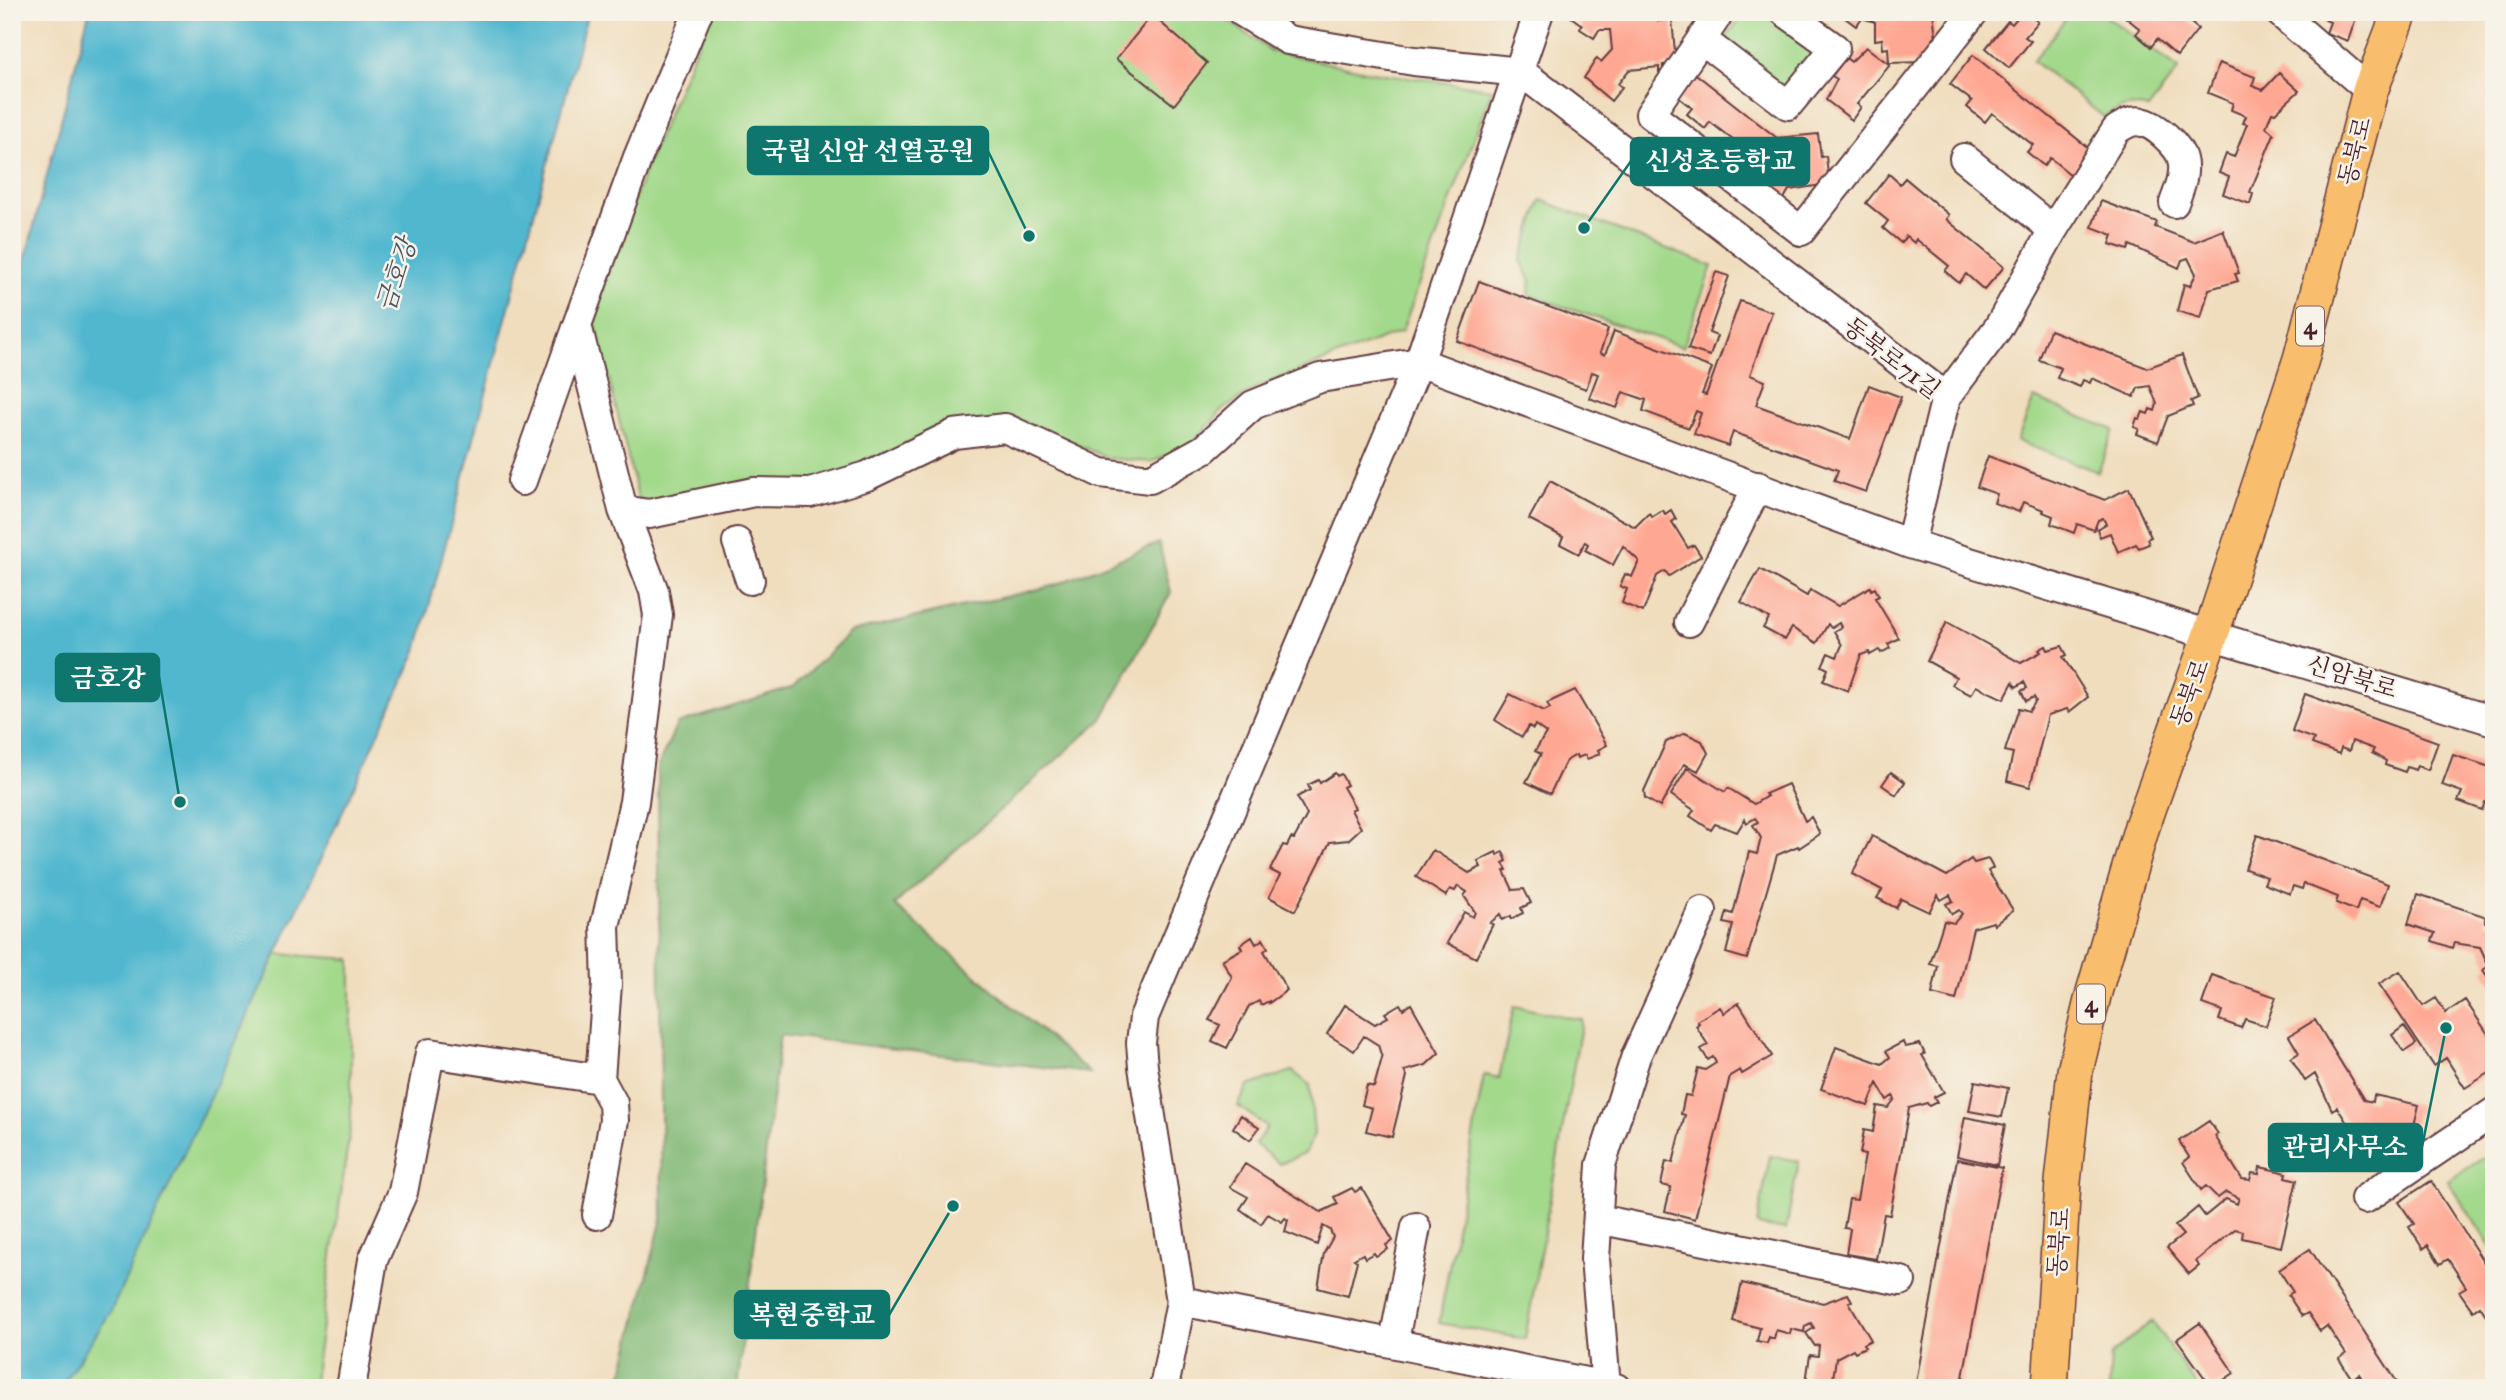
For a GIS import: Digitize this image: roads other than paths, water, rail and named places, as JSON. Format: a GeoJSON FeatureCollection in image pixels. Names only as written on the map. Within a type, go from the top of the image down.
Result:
{"type":"FeatureCollection","features":[{"type":"Feature","properties":{"kind":"main road","name":"동북로"},"geometry":{"type":"LineString","coordinates":[[2050,1388],[2063,1182],[2075,1071],[2094,992],[2142,826],[2210,638],[2301,359],[2370,91],[2400,12]]}},
{"type":"Feature","properties":{"kind":"street"},"geometry":{"type":"LineString","coordinates":[[522,481],[638,157],[698,12]]}},
{"type":"Feature","properties":{"kind":"street"},"geometry":{"type":"LineString","coordinates":[[1242,12],[1288,40],[1414,61],[1521,72]]}},
{"type":"Feature","properties":{"kind":"street"},"geometry":{"type":"LineString","coordinates":[[1164,1388],[1181,1301],[1143,1067],[1141,1043],[1144,1017],[1419,362],[1521,72],[1539,12]]}},
{"type":"Feature","properties":{"kind":"street"},"geometry":{"type":"LineString","coordinates":[[1720,12],[1650,114],[1801,231],[1981,17]]}},
{"type":"Feature","properties":{"kind":"street"},"geometry":{"type":"LineString","coordinates":[[1701,39],[1788,105],[1835,48],[1785,12]]}},
{"type":"Feature","properties":{"kind":"street"},"geometry":{"type":"LineString","coordinates":[[2279,12],[2370,91]]}},
{"type":"Feature","properties":{"kind":"street","name":"동북로71길"},"geometry":{"type":"LineString","coordinates":[[1521,72],[1946,397],[1910,544]]}},
{"type":"Feature","properties":{"kind":"street"},"geometry":{"type":"LineString","coordinates":[[1946,397],[1998,328],[2053,230],[2116,130],[2129,122],[2144,121],[2176,146],[2183,160],[2182,179],[2174,203]]}},
{"type":"Feature","properties":{"kind":"street"},"geometry":{"type":"LineString","coordinates":[[1964,158],[2053,230]]}},
{"type":"Feature","properties":{"kind":"street"},"geometry":{"type":"LineString","coordinates":[[577,325],[623,510],[654,591],[658,615],[634,802],[605,926],[607,984],[600,1079],[613,1103],[614,1120],[597,1214]]}},
{"type":"Feature","properties":{"kind":"street"},"geometry":{"type":"LineString","coordinates":[[623,510],[649,514],[754,492],[810,493],[867,476],[954,434],[1005,428],[1101,473],[1150,479],[1204,449],[1253,405],[1320,378],[1419,362],[1910,544],[2210,638]]}},
{"type":"Feature","properties":{"kind":"street"},"geometry":{"type":"LineString","coordinates":[[1689,622],[1758,486]]}},
{"type":"Feature","properties":{"kind":"street"},"geometry":{"type":"LineString","coordinates":[[737,542],[750,580]]}},
{"type":"Feature","properties":{"kind":"street","name":"신암북로"},"geometry":{"type":"LineString","coordinates":[[2210,638],[2263,649],[2494,721]]}},
{"type":"Feature","properties":{"kind":"street"},"geometry":{"type":"LineString","coordinates":[[1181,1301],[1394,1341],[1611,1387],[1595,1259],[1601,1165],[1636,1056],[1702,911]]}},
{"type":"Feature","properties":{"kind":"street"},"geometry":{"type":"LineString","coordinates":[[351,1388],[373,1260],[402,1192],[430,1053],[600,1079]]}},
{"type":"Feature","properties":{"kind":"street"},"geometry":{"type":"LineString","coordinates":[[2365,1199],[2494,1112]]}},
{"type":"Feature","properties":{"kind":"street"},"geometry":{"type":"LineString","coordinates":[[1598,1219],[1901,1281]]}},
{"type":"Feature","properties":{"kind":"street"},"geometry":{"type":"LineString","coordinates":[[1394,1341],[1416,1227]]}},
{"type":"Feature","properties":{"kind":"water","name":"금호강"},"geometry":{"type":"Polygon","coordinates":[[[89,12],[588,12],[417,651],[110,1313],[60,1388],[12,1388],[12,311],[89,12]]]}},
{"type":"Feature","properties":{"kind":"place","name":"신성초등학교"},"geometry":{"type":"Point","coordinates":[1584,228]}},
{"type":"Feature","properties":{"kind":"place","name":"국립 신암 선열공원"},"geometry":{"type":"Point","coordinates":[1029,236]}},
{"type":"Feature","properties":{"kind":"place","name":"금호강"},"geometry":{"type":"Point","coordinates":[180,802]}},
{"type":"Feature","properties":{"kind":"place","name":"관리사무소"},"geometry":{"type":"Point","coordinates":[2446,1028]}},
{"type":"Feature","properties":{"kind":"place","name":"복현중학교"},"geometry":{"type":"Point","coordinates":[953,1206]}}]}
